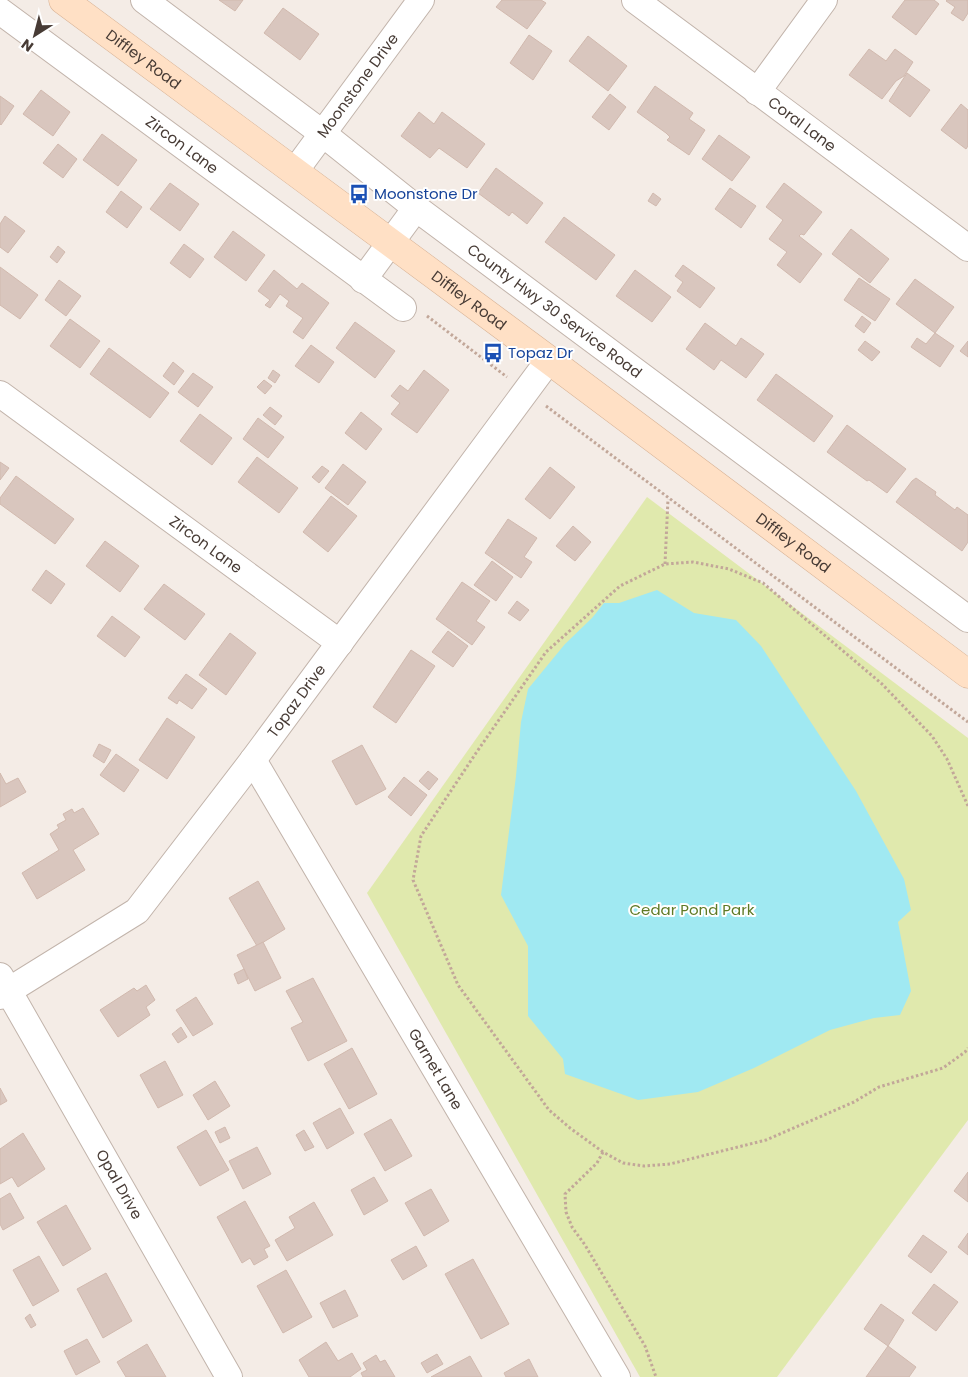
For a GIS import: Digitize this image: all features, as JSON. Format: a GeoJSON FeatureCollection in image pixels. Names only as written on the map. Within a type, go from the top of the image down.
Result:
{"type":"FeatureCollection","features":[{"type":"Feature","properties":{"kind":"main road","name":"Diffley Road"},"geometry":{"type":"LineString","coordinates":[[64,0],[968,674]]}},
{"type":"Feature","properties":{"kind":"street","name":"County Hwy 30 Service Road"},"geometry":{"type":"LineString","coordinates":[[144,0],[322,133],[416,208],[968,619]]}},
{"type":"Feature","properties":{"kind":"street","name":"Moonstone Drive"},"geometry":{"type":"LineString","coordinates":[[295,171],[421,0]]}},
{"type":"Feature","properties":{"kind":"street","name":"Coral Lane"},"geometry":{"type":"LineString","coordinates":[[635,0],[968,248]]}},
{"type":"Feature","properties":{"kind":"street"},"geometry":{"type":"LineString","coordinates":[[757,92],[824,0]]}},
{"type":"Feature","properties":{"kind":"street","name":"Zircon Lane"},"geometry":{"type":"LineString","coordinates":[[0,11],[403,308]]}},
{"type":"Feature","properties":{"kind":"street"},"geometry":{"type":"LineString","coordinates":[[364,280],[416,208]]}},
{"type":"Feature","properties":{"kind":"street","name":"Topaz Drive"},"geometry":{"type":"LineString","coordinates":[[3,987],[137,911],[254,760],[549,360]]}},
{"type":"Feature","properties":{"kind":"street","name":"Zircon Lane"},"geometry":{"type":"LineString","coordinates":[[0,394],[340,643]]}},
{"type":"Feature","properties":{"kind":"street","name":"Garnet Lane"},"geometry":{"type":"LineString","coordinates":[[254,760],[616,1377]]}},
{"type":"Feature","properties":{"kind":"street","name":"Opal Drive"},"geometry":{"type":"LineString","coordinates":[[3,987],[229,1377]]}},
{"type":"Feature","properties":{"kind":"path"},"geometry":{"type":"LineString","coordinates":[[403,308],[422,312],[968,722]]}},
{"type":"Feature","properties":{"kind":"path"},"geometry":{"type":"LineString","coordinates":[[665,564],[668,498]]}},
{"type":"Feature","properties":{"kind":"path"},"geometry":{"type":"LineString","coordinates":[[968,806],[947,759],[932,736],[882,684],[763,583],[729,569],[693,562],[665,564],[620,586],[546,652],[421,836],[414,880],[458,985],[549,1110],[603,1152],[623,1163],[644,1166],[670,1164],[766,1140],[854,1102],[879,1087],[943,1068],[968,1048]]}},
{"type":"Feature","properties":{"kind":"path"},"geometry":{"type":"LineString","coordinates":[[603,1152],[597,1163],[565,1194],[566,1212],[572,1227],[585,1245],[645,1346],[656,1377]]}},
{"type":"Feature","properties":{"kind":"green space","name":"Cedar Pond Park"},"geometry":{"type":"Polygon","coordinates":[[[647,497],[968,738],[968,1120],[777,1377],[640,1377],[367,893],[647,497]]]}},
{"type":"Feature","properties":{"kind":"water"},"geometry":{"type":"Polygon","coordinates":[[[657,590],[694,613],[736,620],[761,646],[856,791],[904,879],[911,910],[898,922],[911,991],[900,1015],[874,1018],[830,1030],[754,1068],[698,1092],[638,1100],[565,1074],[563,1059],[528,1016],[528,946],[501,895],[521,722],[528,689],[565,644],[592,618],[604,603],[619,603],[657,590]]]}},
{"type":"Feature","properties":{"kind":"building"},"geometry":{"type":"Polygon","coordinates":[[[219,0],[243,0],[235,11],[219,0]]]}},
{"type":"Feature","properties":{"kind":"building"},"geometry":{"type":"Polygon","coordinates":[[[502,0],[541,0],[546,3],[527,29],[496,7],[502,0]]]}},
{"type":"Feature","properties":{"kind":"building"},"geometry":{"type":"Polygon","coordinates":[[[905,0],[934,0],[939,4],[916,35],[892,17],[905,0]]]}},
{"type":"Feature","properties":{"kind":"building"},"geometry":{"type":"Polygon","coordinates":[[[947,0],[968,0],[968,13],[963,21],[951,13],[955,7],[947,0]]]}},
{"type":"Feature","properties":{"kind":"building"},"geometry":{"type":"Polygon","coordinates":[[[283,8],[319,34],[300,60],[264,33],[283,8]]]}},
{"type":"Feature","properties":{"kind":"building"},"geometry":{"type":"Polygon","coordinates":[[[529,35],[552,51],[533,80],[510,63],[529,35]]]}},
{"type":"Feature","properties":{"kind":"building"},"geometry":{"type":"Polygon","coordinates":[[[588,36],[627,66],[608,91],[569,61],[588,36]]]}},
{"type":"Feature","properties":{"kind":"building"},"geometry":{"type":"Polygon","coordinates":[[[869,49],[886,61],[895,49],[913,62],[904,76],[896,81],[882,99],[849,75],[869,49]]]}},
{"type":"Feature","properties":{"kind":"building"},"geometry":{"type":"Polygon","coordinates":[[[907,73],[930,90],[910,117],[889,101],[907,73]]]}},
{"type":"Feature","properties":{"kind":"building"},"geometry":{"type":"Polygon","coordinates":[[[655,86],[693,113],[689,119],[705,130],[689,155],[667,140],[670,137],[666,133],[637,112],[655,86]]]}},
{"type":"Feature","properties":{"kind":"building"},"geometry":{"type":"Polygon","coordinates":[[[41,90],[70,112],[53,136],[23,114],[41,90]]]}},
{"type":"Feature","properties":{"kind":"building"},"geometry":{"type":"Polygon","coordinates":[[[610,94],[626,107],[609,130],[592,117],[610,94]]]}},
{"type":"Feature","properties":{"kind":"building"},"geometry":{"type":"Polygon","coordinates":[[[0,96],[14,106],[1,125],[0,124],[0,96]]]}},
{"type":"Feature","properties":{"kind":"building"},"geometry":{"type":"Polygon","coordinates":[[[961,104],[968,110],[968,146],[966,149],[941,130],[961,104]]]}},
{"type":"Feature","properties":{"kind":"building"},"geometry":{"type":"Polygon","coordinates":[[[419,112],[434,124],[442,112],[485,144],[467,168],[439,148],[430,158],[401,136],[419,112]]]}},
{"type":"Feature","properties":{"kind":"building"},"geometry":{"type":"Polygon","coordinates":[[[102,134],[137,160],[118,186],[83,160],[102,134]]]}},
{"type":"Feature","properties":{"kind":"building"},"geometry":{"type":"Polygon","coordinates":[[[719,135],[750,157],[732,181],[702,159],[719,135]]]}},
{"type":"Feature","properties":{"kind":"building"},"geometry":{"type":"Polygon","coordinates":[[[58,144],[77,159],[63,178],[43,163],[58,144]]]}},
{"type":"Feature","properties":{"kind":"building"},"geometry":{"type":"Polygon","coordinates":[[[496,168],[543,203],[527,224],[512,212],[509,216],[478,193],[496,168]]]}},
{"type":"Feature","properties":{"kind":"building"},"geometry":{"type":"Polygon","coordinates":[[[170,183],[199,204],[180,231],[150,209],[170,183]]]}},
{"type":"Feature","properties":{"kind":"building"},"geometry":{"type":"Polygon","coordinates":[[[784,183],[822,212],[804,235],[801,234],[799,236],[822,254],[800,283],[777,265],[787,252],[769,239],[783,220],[766,207],[784,183]]]}},
{"type":"Feature","properties":{"kind":"building"},"geometry":{"type":"Polygon","coordinates":[[[730,188],[756,206],[741,228],[715,209],[730,188]]]}},
{"type":"Feature","properties":{"kind":"building"},"geometry":{"type":"Polygon","coordinates":[[[121,191],[142,207],[127,228],[106,212],[121,191]]]}},
{"type":"Feature","properties":{"kind":"building"},"geometry":{"type":"Polygon","coordinates":[[[653,193],[661,199],[656,206],[648,201],[653,193]]]}},
{"type":"Feature","properties":{"kind":"building"},"geometry":{"type":"Polygon","coordinates":[[[5,216],[25,231],[8,253],[0,247],[0,224],[5,216]]]}},
{"type":"Feature","properties":{"kind":"building"},"geometry":{"type":"Polygon","coordinates":[[[564,217],[615,255],[596,280],[545,242],[564,217]]]}},
{"type":"Feature","properties":{"kind":"building"},"geometry":{"type":"Polygon","coordinates":[[[851,229],[889,259],[870,283],[832,254],[851,229]]]}},
{"type":"Feature","properties":{"kind":"building"},"geometry":{"type":"Polygon","coordinates":[[[233,231],[265,255],[246,281],[214,257],[233,231]]]}},
{"type":"Feature","properties":{"kind":"building"},"geometry":{"type":"Polygon","coordinates":[[[184,244],[204,259],[190,278],[170,263],[184,244]]]}},
{"type":"Feature","properties":{"kind":"building"},"geometry":{"type":"Polygon","coordinates":[[[58,246],[65,252],[57,263],[50,257],[58,246]]]}},
{"type":"Feature","properties":{"kind":"building"},"geometry":{"type":"Polygon","coordinates":[[[683,265],[715,288],[700,308],[677,291],[683,282],[675,276],[683,265]]]}},
{"type":"Feature","properties":{"kind":"building"},"geometry":{"type":"Polygon","coordinates":[[[0,267],[38,295],[20,319],[0,305],[0,267]]]}},
{"type":"Feature","properties":{"kind":"building"},"geometry":{"type":"Polygon","coordinates":[[[274,270],[297,289],[302,283],[329,303],[303,339],[293,332],[303,318],[286,306],[289,301],[280,294],[270,308],[265,305],[270,300],[258,291],[274,270]]]}},
{"type":"Feature","properties":{"kind":"building"},"geometry":{"type":"Polygon","coordinates":[[[635,270],[671,297],[652,322],[616,296],[635,270]]]}},
{"type":"Feature","properties":{"kind":"building"},"geometry":{"type":"Polygon","coordinates":[[[859,278],[890,299],[875,321],[844,300],[859,278]]]}},
{"type":"Feature","properties":{"kind":"building"},"geometry":{"type":"Polygon","coordinates":[[[915,279],[954,307],[935,333],[896,304],[915,279]]]}},
{"type":"Feature","properties":{"kind":"building"},"geometry":{"type":"Polygon","coordinates":[[[59,280],[81,296],[66,316],[45,300],[59,280]]]}},
{"type":"Feature","properties":{"kind":"building"},"geometry":{"type":"Polygon","coordinates":[[[862,316],[871,323],[864,333],[855,326],[862,316]]]}},
{"type":"Feature","properties":{"kind":"building"},"geometry":{"type":"Polygon","coordinates":[[[70,319],[100,341],[80,368],[50,346],[70,319]]]}},
{"type":"Feature","properties":{"kind":"building"},"geometry":{"type":"Polygon","coordinates":[[[355,322],[395,351],[375,378],[336,348],[355,322]]]}},
{"type":"Feature","properties":{"kind":"building"},"geometry":{"type":"Polygon","coordinates":[[[705,323],[736,346],[741,338],[764,354],[746,378],[721,360],[714,370],[686,349],[705,323]]]}},
{"type":"Feature","properties":{"kind":"building"},"geometry":{"type":"Polygon","coordinates":[[[935,333],[954,346],[940,367],[911,347],[917,338],[926,344],[935,333]]]}},
{"type":"Feature","properties":{"kind":"building"},"geometry":{"type":"Polygon","coordinates":[[[865,341],[880,352],[872,361],[858,350],[865,341]]]}},
{"type":"Feature","properties":{"kind":"building"},"geometry":{"type":"Polygon","coordinates":[[[968,341],[968,357],[960,351],[968,341]]]}},
{"type":"Feature","properties":{"kind":"building"},"geometry":{"type":"Polygon","coordinates":[[[311,345],[334,362],[319,383],[295,366],[311,345]]]}},
{"type":"Feature","properties":{"kind":"building"},"geometry":{"type":"Polygon","coordinates":[[[109,348],[169,393],[150,418],[90,374],[109,348]]]}},
{"type":"Feature","properties":{"kind":"building"},"geometry":{"type":"Polygon","coordinates":[[[173,362],[184,371],[174,385],[163,376],[173,362]]]}},
{"type":"Feature","properties":{"kind":"building"},"geometry":{"type":"Polygon","coordinates":[[[273,370],[280,375],[275,383],[268,378],[273,370]]]}},
{"type":"Feature","properties":{"kind":"building"},"geometry":{"type":"Polygon","coordinates":[[[424,370],[449,390],[417,433],[391,414],[400,403],[391,396],[400,385],[408,391],[424,370]]]}},
{"type":"Feature","properties":{"kind":"building"},"geometry":{"type":"Polygon","coordinates":[[[193,373],[213,387],[198,407],[178,392],[193,373]]]}},
{"type":"Feature","properties":{"kind":"building"},"geometry":{"type":"Polygon","coordinates":[[[776,374],[833,416],[814,442],[757,400],[776,374]]]}},
{"type":"Feature","properties":{"kind":"building"},"geometry":{"type":"Polygon","coordinates":[[[264,380],[272,386],[265,394],[257,387],[264,380]]]}},
{"type":"Feature","properties":{"kind":"building"},"geometry":{"type":"Polygon","coordinates":[[[270,407],[282,416],[275,425],[263,415],[270,407]]]}},
{"type":"Feature","properties":{"kind":"building"},"geometry":{"type":"Polygon","coordinates":[[[361,412],[382,429],[366,450],[345,433],[361,412]]]}},
{"type":"Feature","properties":{"kind":"building"},"geometry":{"type":"Polygon","coordinates":[[[200,414],[232,438],[212,465],[180,441],[200,414]]]}},
{"type":"Feature","properties":{"kind":"building"},"geometry":{"type":"Polygon","coordinates":[[[258,418],[284,437],[268,458],[243,439],[258,418]]]}},
{"type":"Feature","properties":{"kind":"building"},"geometry":{"type":"Polygon","coordinates":[[[847,425],[906,469],[887,493],[827,452],[847,425]]]}},
{"type":"Feature","properties":{"kind":"building"},"geometry":{"type":"Polygon","coordinates":[[[257,457],[298,488],[279,513],[238,482],[257,457]]]}},
{"type":"Feature","properties":{"kind":"building"},"geometry":{"type":"Polygon","coordinates":[[[0,462],[9,468],[0,480],[0,462]]]}},
{"type":"Feature","properties":{"kind":"building"},"geometry":{"type":"Polygon","coordinates":[[[343,464],[366,482],[348,505],[325,488],[343,464]]]}},
{"type":"Feature","properties":{"kind":"building"},"geometry":{"type":"Polygon","coordinates":[[[322,466],[329,471],[319,483],[312,477],[322,466]]]}},
{"type":"Feature","properties":{"kind":"building"},"geometry":{"type":"Polygon","coordinates":[[[550,467],[575,487],[550,519],[525,499],[550,467]]]}},
{"type":"Feature","properties":{"kind":"building"},"geometry":{"type":"Polygon","coordinates":[[[16,476],[74,519],[55,544],[0,504],[0,498],[16,476]]]}},
{"type":"Feature","properties":{"kind":"building"},"geometry":{"type":"Polygon","coordinates":[[[916,478],[936,492],[935,495],[955,510],[957,507],[968,515],[968,542],[962,551],[896,502],[916,478]]]}},
{"type":"Feature","properties":{"kind":"building"},"geometry":{"type":"Polygon","coordinates":[[[331,496],[357,516],[328,552],[303,532],[331,496]]]}},
{"type":"Feature","properties":{"kind":"building"},"geometry":{"type":"Polygon","coordinates":[[[508,519],[537,538],[524,557],[532,562],[521,578],[485,553],[508,519]]]}},
{"type":"Feature","properties":{"kind":"building"},"geometry":{"type":"Polygon","coordinates":[[[573,526],[591,542],[575,561],[556,546],[573,526]]]}},
{"type":"Feature","properties":{"kind":"building"},"geometry":{"type":"Polygon","coordinates":[[[105,541],[139,566],[120,592],[86,566],[105,541]]]}},
{"type":"Feature","properties":{"kind":"building"},"geometry":{"type":"Polygon","coordinates":[[[492,561],[513,577],[496,601],[474,585],[492,561]]]}},
{"type":"Feature","properties":{"kind":"building"},"geometry":{"type":"Polygon","coordinates":[[[46,570],[65,584],[51,604],[32,590],[46,570]]]}},
{"type":"Feature","properties":{"kind":"building"},"geometry":{"type":"Polygon","coordinates":[[[462,582],[490,601],[476,621],[485,627],[472,645],[436,619],[462,582]]]}},
{"type":"Feature","properties":{"kind":"building"},"geometry":{"type":"Polygon","coordinates":[[[164,584],[205,614],[185,640],[144,609],[164,584]]]}},
{"type":"Feature","properties":{"kind":"building"},"geometry":{"type":"Polygon","coordinates":[[[517,601],[529,610],[520,621],[508,613],[517,601]]]}},
{"type":"Feature","properties":{"kind":"building"},"geometry":{"type":"Polygon","coordinates":[[[112,616],[140,637],[125,657],[97,636],[112,616]]]}},
{"type":"Feature","properties":{"kind":"building"},"geometry":{"type":"Polygon","coordinates":[[[448,631],[468,646],[453,667],[432,652],[448,631]]]}},
{"type":"Feature","properties":{"kind":"building"},"geometry":{"type":"Polygon","coordinates":[[[230,633],[256,653],[226,695],[199,675],[230,633]]]}},
{"type":"Feature","properties":{"kind":"building"},"geometry":{"type":"Polygon","coordinates":[[[411,650],[435,666],[396,723],[373,707],[411,650]]]}},
{"type":"Feature","properties":{"kind":"building"},"geometry":{"type":"Polygon","coordinates":[[[186,674],[207,689],[192,709],[179,700],[177,704],[168,698],[186,674]]]}},
{"type":"Feature","properties":{"kind":"building"},"geometry":{"type":"Polygon","coordinates":[[[167,718],[195,737],[167,779],[139,760],[167,718]]]}},
{"type":"Feature","properties":{"kind":"building"},"geometry":{"type":"Polygon","coordinates":[[[99,744],[111,750],[104,763],[93,756],[99,744]]]}},
{"type":"Feature","properties":{"kind":"building"},"geometry":{"type":"Polygon","coordinates":[[[362,745],[386,789],[356,805],[332,761],[362,745]]]}},
{"type":"Feature","properties":{"kind":"building"},"geometry":{"type":"Polygon","coordinates":[[[116,754],[139,770],[124,792],[100,775],[116,754]]]}},
{"type":"Feature","properties":{"kind":"building"},"geometry":{"type":"Polygon","coordinates":[[[428,771],[438,779],[429,790],[419,781],[428,771]]]}},
{"type":"Feature","properties":{"kind":"building"},"geometry":{"type":"Polygon","coordinates":[[[0,773],[6,784],[18,778],[26,792],[0,807],[0,773]]]}},
{"type":"Feature","properties":{"kind":"building"},"geometry":{"type":"Polygon","coordinates":[[[404,777],[427,795],[411,816],[388,797],[404,777]]]}},
{"type":"Feature","properties":{"kind":"building"},"geometry":{"type":"Polygon","coordinates":[[[83,808],[99,834],[73,850],[85,870],[37,899],[22,873],[59,850],[50,834],[59,828],[57,825],[66,820],[63,814],[72,809],[74,813],[83,808]]]}},
{"type":"Feature","properties":{"kind":"building"},"geometry":{"type":"Polygon","coordinates":[[[258,881],[285,929],[257,946],[229,898],[258,881]]]}},
{"type":"Feature","properties":{"kind":"building"},"geometry":{"type":"Polygon","coordinates":[[[263,942],[281,978],[255,991],[237,955],[263,942]]]}},
{"type":"Feature","properties":{"kind":"building"},"geometry":{"type":"Polygon","coordinates":[[[244,969],[248,979],[238,984],[234,974],[244,969]]]}},
{"type":"Feature","properties":{"kind":"building"},"geometry":{"type":"Polygon","coordinates":[[[313,978],[347,1041],[308,1061],[291,1028],[303,1022],[286,991],[313,978]]]}},
{"type":"Feature","properties":{"kind":"building"},"geometry":{"type":"Polygon","coordinates":[[[146,985],[155,1000],[146,1007],[150,1015],[118,1037],[100,1010],[134,988],[137,991],[146,985]]]}},
{"type":"Feature","properties":{"kind":"building"},"geometry":{"type":"Polygon","coordinates":[[[196,997],[213,1024],[193,1036],[176,1010],[196,997]]]}},
{"type":"Feature","properties":{"kind":"building"},"geometry":{"type":"Polygon","coordinates":[[[181,1027],[187,1037],[178,1043],[172,1034],[181,1027]]]}},
{"type":"Feature","properties":{"kind":"building"},"geometry":{"type":"Polygon","coordinates":[[[352,1048],[377,1094],[349,1109],[324,1064],[352,1048]]]}},
{"type":"Feature","properties":{"kind":"building"},"geometry":{"type":"Polygon","coordinates":[[[165,1061],[183,1095],[158,1108],[140,1075],[165,1061]]]}},
{"type":"Feature","properties":{"kind":"building"},"geometry":{"type":"Polygon","coordinates":[[[215,1081],[230,1106],[208,1120],[193,1095],[215,1081]]]}},
{"type":"Feature","properties":{"kind":"building"},"geometry":{"type":"Polygon","coordinates":[[[0,1088],[7,1101],[0,1105],[0,1088]]]}},
{"type":"Feature","properties":{"kind":"building"},"geometry":{"type":"Polygon","coordinates":[[[340,1108],[354,1133],[327,1149],[313,1123],[340,1108]]]}},
{"type":"Feature","properties":{"kind":"building"},"geometry":{"type":"Polygon","coordinates":[[[391,1119],[412,1156],[385,1171],[364,1134],[391,1119]]]}},
{"type":"Feature","properties":{"kind":"building"},"geometry":{"type":"Polygon","coordinates":[[[225,1127],[230,1138],[220,1143],[215,1132],[225,1127]]]}},
{"type":"Feature","properties":{"kind":"building"},"geometry":{"type":"Polygon","coordinates":[[[206,1130],[229,1170],[200,1186],[177,1147],[206,1130]]]}},
{"type":"Feature","properties":{"kind":"building"},"geometry":{"type":"Polygon","coordinates":[[[304,1130],[314,1147],[305,1151],[296,1135],[304,1130]]]}},
{"type":"Feature","properties":{"kind":"building"},"geometry":{"type":"Polygon","coordinates":[[[23,1133],[45,1169],[18,1187],[12,1177],[0,1184],[0,1149],[23,1133]]]}},
{"type":"Feature","properties":{"kind":"building"},"geometry":{"type":"Polygon","coordinates":[[[257,1147],[271,1174],[243,1189],[229,1161],[257,1147]]]}},
{"type":"Feature","properties":{"kind":"building"},"geometry":{"type":"Polygon","coordinates":[[[968,1172],[968,1202],[954,1191],[968,1172]]]}},
{"type":"Feature","properties":{"kind":"building"},"geometry":{"type":"Polygon","coordinates":[[[374,1177],[388,1201],[364,1215],[351,1190],[374,1177]]]}},
{"type":"Feature","properties":{"kind":"building"},"geometry":{"type":"Polygon","coordinates":[[[431,1189],[449,1221],[424,1236],[405,1203],[431,1189]]]}},
{"type":"Feature","properties":{"kind":"building"},"geometry":{"type":"Polygon","coordinates":[[[10,1193],[24,1218],[3,1230],[0,1224],[0,1199],[10,1193]]]}},
{"type":"Feature","properties":{"kind":"building"},"geometry":{"type":"Polygon","coordinates":[[[245,1201],[270,1246],[264,1249],[268,1257],[254,1265],[250,1258],[242,1263],[217,1217],[245,1201]]]}},
{"type":"Feature","properties":{"kind":"building"},"geometry":{"type":"Polygon","coordinates":[[[314,1202],[333,1235],[287,1261],[275,1240],[295,1228],[289,1217],[314,1202]]]}},
{"type":"Feature","properties":{"kind":"building"},"geometry":{"type":"Polygon","coordinates":[[[66,1205],[91,1249],[63,1266],[37,1222],[66,1205]]]}},
{"type":"Feature","properties":{"kind":"building"},"geometry":{"type":"Polygon","coordinates":[[[968,1233],[968,1255],[958,1247],[968,1233]]]}},
{"type":"Feature","properties":{"kind":"building"},"geometry":{"type":"Polygon","coordinates":[[[923,1235],[947,1252],[931,1273],[908,1256],[923,1235]]]}},
{"type":"Feature","properties":{"kind":"building"},"geometry":{"type":"Polygon","coordinates":[[[416,1246],[427,1266],[403,1280],[391,1260],[416,1246]]]}},
{"type":"Feature","properties":{"kind":"building"},"geometry":{"type":"Polygon","coordinates":[[[39,1256],[59,1291],[33,1306],[13,1270],[39,1256]]]}},
{"type":"Feature","properties":{"kind":"building"},"geometry":{"type":"Polygon","coordinates":[[[473,1259],[509,1324],[481,1339],[445,1274],[473,1259]]]}},
{"type":"Feature","properties":{"kind":"building"},"geometry":{"type":"Polygon","coordinates":[[[286,1270],[312,1317],[283,1333],[257,1286],[286,1270]]]}},
{"type":"Feature","properties":{"kind":"building"},"geometry":{"type":"Polygon","coordinates":[[[106,1273],[132,1321],[103,1338],[77,1289],[106,1273]]]}},
{"type":"Feature","properties":{"kind":"building"},"geometry":{"type":"Polygon","coordinates":[[[934,1284],[958,1302],[936,1331],[912,1313],[934,1284]]]}},
{"type":"Feature","properties":{"kind":"building"},"geometry":{"type":"Polygon","coordinates":[[[345,1290],[358,1316],[333,1328],[320,1303],[345,1290]]]}},
{"type":"Feature","properties":{"kind":"building"},"geometry":{"type":"Polygon","coordinates":[[[881,1304],[904,1320],[888,1346],[864,1329],[881,1304]]]}},
{"type":"Feature","properties":{"kind":"building"},"geometry":{"type":"Polygon","coordinates":[[[30,1314],[36,1325],[31,1328],[25,1318],[30,1314]]]}},
{"type":"Feature","properties":{"kind":"building"},"geometry":{"type":"Polygon","coordinates":[[[87,1339],[100,1362],[76,1375],[64,1351],[87,1339]]]}},
{"type":"Feature","properties":{"kind":"building"},"geometry":{"type":"Polygon","coordinates":[[[326,1342],[338,1361],[352,1353],[361,1369],[350,1377],[309,1377],[299,1360],[326,1342]]]}},
{"type":"Feature","properties":{"kind":"building"},"geometry":{"type":"Polygon","coordinates":[[[147,1344],[166,1377],[126,1377],[117,1362],[147,1344]]]}},
{"type":"Feature","properties":{"kind":"building"},"geometry":{"type":"Polygon","coordinates":[[[888,1346],[916,1367],[909,1377],[866,1377],[888,1346]]]}},
{"type":"Feature","properties":{"kind":"building"},"geometry":{"type":"Polygon","coordinates":[[[437,1354],[443,1364],[427,1373],[421,1363],[437,1354]]]}},
{"type":"Feature","properties":{"kind":"building"},"geometry":{"type":"Polygon","coordinates":[[[376,1355],[380,1362],[385,1360],[395,1377],[363,1377],[361,1373],[367,1370],[363,1363],[376,1355]]]}},
{"type":"Feature","properties":{"kind":"building"},"geometry":{"type":"Polygon","coordinates":[[[470,1356],[482,1377],[431,1377],[470,1356]]]}},
{"type":"Feature","properties":{"kind":"building"},"geometry":{"type":"Polygon","coordinates":[[[529,1359],[538,1377],[506,1377],[504,1373],[529,1359]]]}},
{"type":"Feature","properties":{"kind":"place","name":"Moonstone Dr"},"geometry":{"type":"Point","coordinates":[359,194]}},
{"type":"Feature","properties":{"kind":"place","name":"Topaz Dr"},"geometry":{"type":"Point","coordinates":[493,353]}}]}
